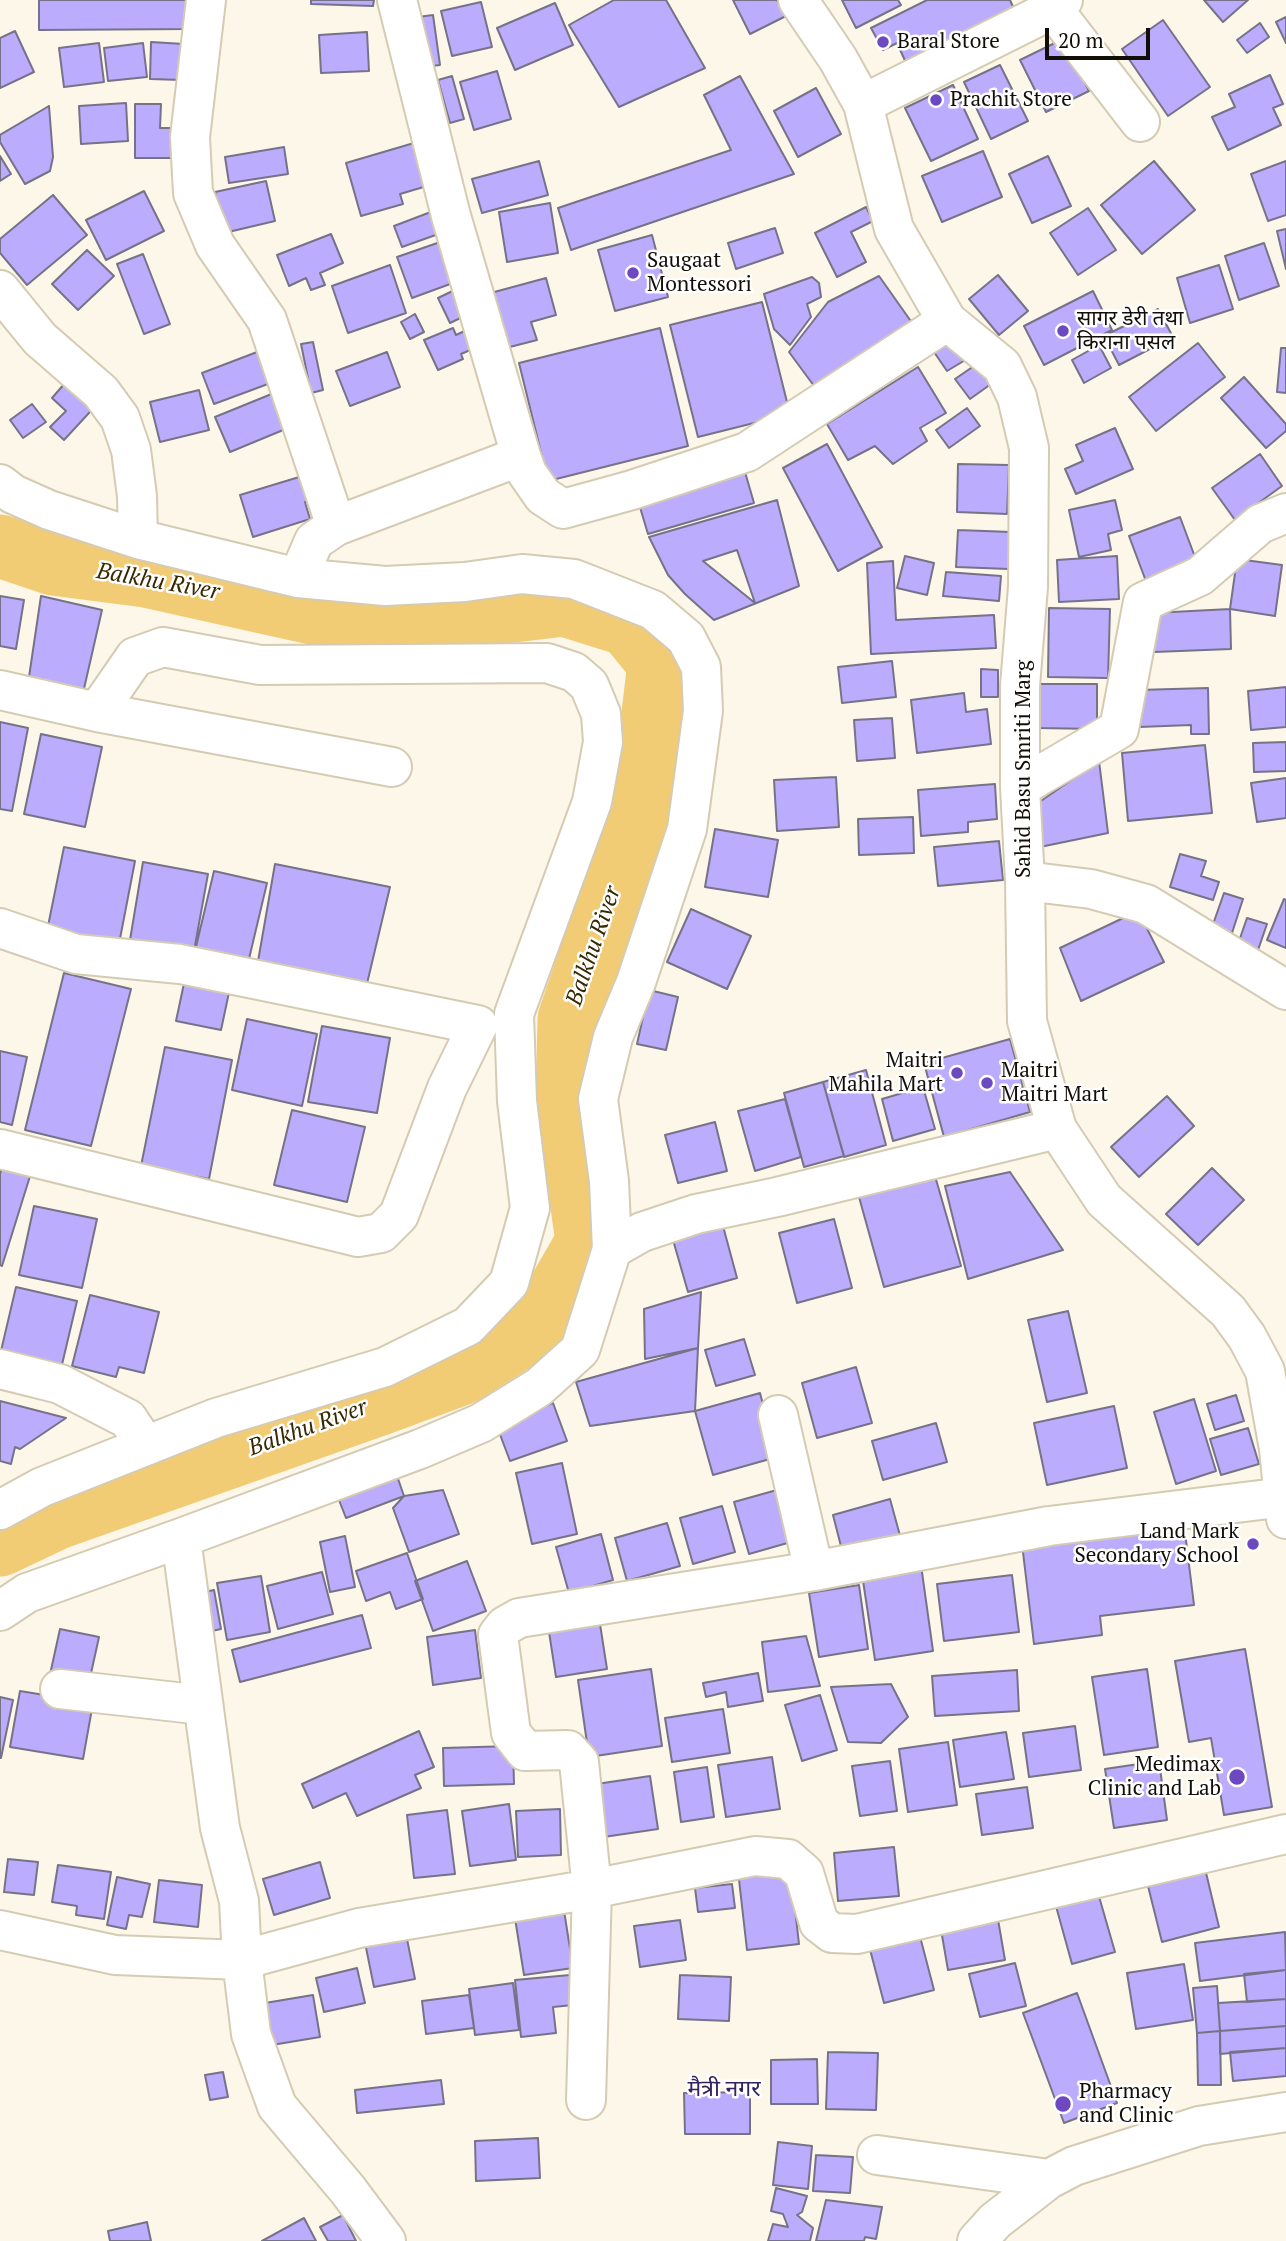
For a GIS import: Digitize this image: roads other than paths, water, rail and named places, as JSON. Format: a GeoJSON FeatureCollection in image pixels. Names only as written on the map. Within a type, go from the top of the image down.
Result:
{"type":"FeatureCollection","features":[{"type":"Feature","properties":{"kind":"street"},"geometry":{"type":"LineString","coordinates":[[206,0],[190,137],[193,193],[215,245],[267,320],[337,526]]}},
{"type":"Feature","properties":{"kind":"street"},"geometry":{"type":"LineString","coordinates":[[397,0],[451,216],[527,473],[543,496],[563,509],[632,490],[747,452],[947,321]]}},
{"type":"Feature","properties":{"kind":"street","name":"Sahid Basu Smriti Marg"},"geometry":{"type":"LineString","coordinates":[[798,0],[838,59],[863,104],[894,229],[947,321],[1002,366],[1017,397],[1029,449],[1028,587],[1020,687],[1027,1021],[1057,1129],[1104,1200],[1228,1311],[1247,1337],[1265,1371],[1283,1449],[1285,1508]]}},
{"type":"Feature","properties":{"kind":"street"},"geometry":{"type":"LineString","coordinates":[[863,104],[1055,3],[1140,122]]}},
{"type":"Feature","properties":{"kind":"street"},"geometry":{"type":"LineString","coordinates":[[0,290],[40,339],[101,392],[120,418],[131,450],[137,496],[138,538]]}},
{"type":"Feature","properties":{"kind":"street"},"geometry":{"type":"LineString","coordinates":[[298,578],[314,541],[337,526],[522,456]]}},
{"type":"Feature","properties":{"kind":"street"},"geometry":{"type":"LineString","coordinates":[[0,484],[13,494],[49,510],[138,538],[298,578],[385,586],[465,582],[522,575],[574,579],[653,610],[686,638],[701,667],[703,711],[687,830],[636,982],[613,1037],[598,1099],[609,1181],[612,1249],[580,1350],[539,1387],[481,1423],[420,1449],[27,1593],[0,1611]]}},
{"type":"Feature","properties":{"kind":"street"},"geometry":{"type":"LineString","coordinates":[[1020,787],[1119,729],[1143,602],[1200,576],[1260,524],[1286,513]]}},
{"type":"Feature","properties":{"kind":"street"},"geometry":{"type":"LineString","coordinates":[[0,1510],[42,1487],[216,1418],[385,1367],[468,1326],[509,1283],[530,1208],[517,1101],[514,1014],[592,802],[603,742],[601,714],[589,685],[574,672],[547,663],[260,665],[163,647],[135,657],[97,712]]}},
{"type":"Feature","properties":{"kind":"street"},"geometry":{"type":"LineString","coordinates":[[0,690],[97,712],[392,767]]}},
{"type":"Feature","properties":{"kind":"street"},"geometry":{"type":"LineString","coordinates":[[1025,881],[1090,889],[1146,904],[1286,990]]}},
{"type":"Feature","properties":{"kind":"street"},"geometry":{"type":"LineString","coordinates":[[0,928],[76,954],[180,964],[478,1025],[514,1014]]}},
{"type":"Feature","properties":{"kind":"street"},"geometry":{"type":"LineString","coordinates":[[0,1149],[358,1237],[381,1233],[399,1215],[447,1088],[478,1025]]}},
{"type":"Feature","properties":{"kind":"street"},"geometry":{"type":"LineString","coordinates":[[612,1249],[642,1232],[696,1214],[1057,1129]]}},
{"type":"Feature","properties":{"kind":"street"},"geometry":{"type":"LineString","coordinates":[[0,1369],[60,1384],[128,1419],[146,1446]]}},
{"type":"Feature","properties":{"kind":"street"},"geometry":{"type":"LineString","coordinates":[[778,1415],[814,1571]]}},
{"type":"Feature","properties":{"kind":"street"},"geometry":{"type":"LineString","coordinates":[[586,2100],[592,1889],[579,1762],[568,1750],[525,1751],[511,1733],[498,1634],[505,1626],[519,1618],[814,1571],[1049,1526],[1285,1508]]}},
{"type":"Feature","properties":{"kind":"street"},"geometry":{"type":"LineString","coordinates":[[181,1538],[220,1828],[239,1901],[242,1960],[251,2034],[276,2106],[348,2190],[386,2241]]}},
{"type":"Feature","properties":{"kind":"street"},"geometry":{"type":"LineString","coordinates":[[60,1689],[203,1705]]}},
{"type":"Feature","properties":{"kind":"street"},"geometry":{"type":"LineString","coordinates":[[0,1930],[115,1955],[242,1960],[359,1928],[592,1889],[755,1856],[788,1859],[804,1873],[819,1923],[832,1933],[857,1934],[1286,1834]]}},
{"type":"Feature","properties":{"kind":"street"},"geometry":{"type":"LineString","coordinates":[[977,2241],[995,2221],[1049,2179],[1074,2166],[1199,2126],[1286,2112]]}},
{"type":"Feature","properties":{"kind":"street"},"geometry":{"type":"LineString","coordinates":[[877,2155],[1049,2179]]}},
{"type":"Feature","properties":{"kind":"waterway","name":"Balkhu River"},"geometry":{"type":"LineString","coordinates":[[0,546],[53,564],[146,576],[357,623],[428,621],[564,605],[628,625],[659,663],[642,806],[569,1019],[567,1098],[587,1242],[539,1325],[461,1374],[57,1518],[0,1545]]}},
{"type":"Feature","properties":{"kind":"place","name":"Baral Store"},"geometry":{"type":"Point","coordinates":[883,42]}},
{"type":"Feature","properties":{"kind":"place","name":"Prachit Store"},"geometry":{"type":"Point","coordinates":[936,100]}},
{"type":"Feature","properties":{"kind":"place","name":"Saugaat Montessori"},"geometry":{"type":"Point","coordinates":[633,273]}},
{"type":"Feature","properties":{"kind":"place","name":"सागर डेरी तथा किराना पसल"},"geometry":{"type":"Point","coordinates":[1063,331]}},
{"type":"Feature","properties":{"kind":"place","name":"Maitri Mahila Mart"},"geometry":{"type":"Point","coordinates":[957,1073]}},
{"type":"Feature","properties":{"kind":"place","name":"Maitri Maitri Mart"},"geometry":{"type":"Point","coordinates":[987,1083]}},
{"type":"Feature","properties":{"kind":"place","name":"Land Mark Secondary School"},"geometry":{"type":"Point","coordinates":[1253,1544]}},
{"type":"Feature","properties":{"kind":"place","name":"Medimax Clinic and Lab"},"geometry":{"type":"Point","coordinates":[1237,1777]}},
{"type":"Feature","properties":{"kind":"place","name":"Pharmacy and Clinic"},"geometry":{"type":"Point","coordinates":[1063,2104]}},
{"type":"Feature","properties":{"kind":"district","name":"मैत्री नगर"},"geometry":{"type":"Point","coordinates":[724,2089]}}]}
